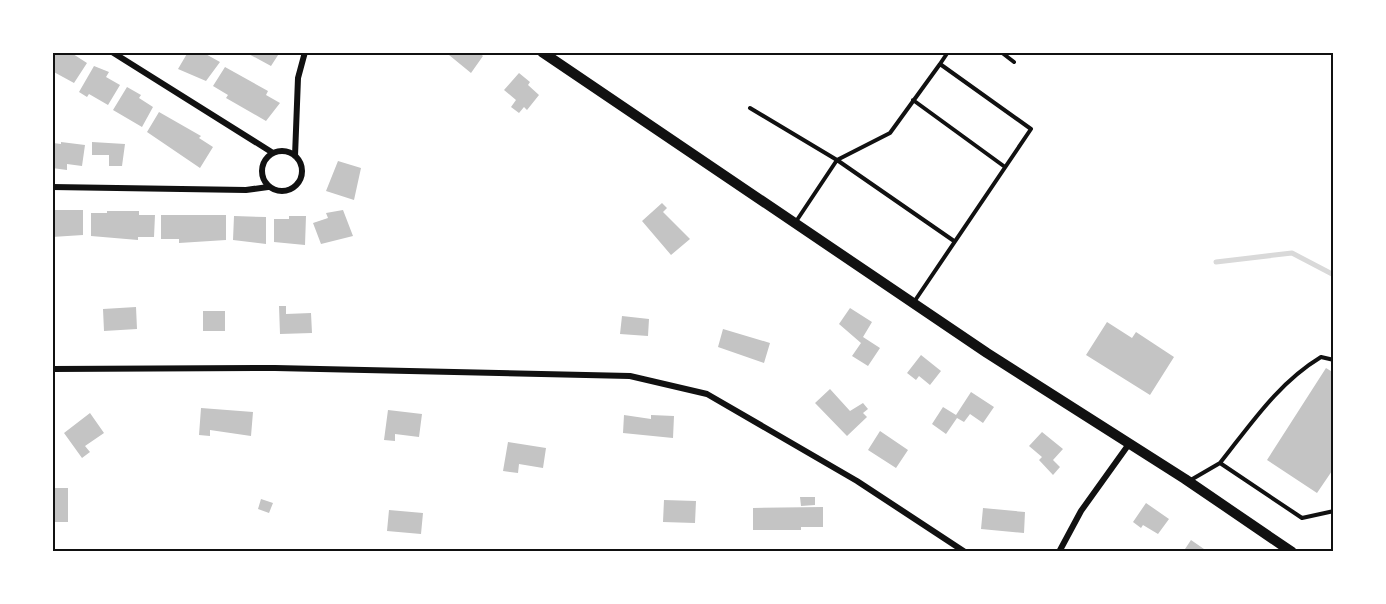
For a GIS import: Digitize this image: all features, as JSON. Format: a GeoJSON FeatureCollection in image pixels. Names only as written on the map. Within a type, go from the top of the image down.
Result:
{"type":"FeatureCollection","features":[{"type":"Feature","properties":{"kind":"main road"},"geometry":{"type":"LineString","coordinates":[[542,52],[913,303],[1188,481],[1292,552]]}},
{"type":"Feature","properties":{"kind":"street"},"geometry":{"type":"LineString","coordinates":[[112,52],[273,153]]}},
{"type":"Feature","properties":{"kind":"street"},"geometry":{"type":"LineString","coordinates":[[295,156],[284,151],[273,153],[263,162],[261,169],[264,182],[268,187],[280,192],[297,185],[302,173],[295,156],[298,78],[305,52]]}},
{"type":"Feature","properties":{"kind":"street"},"geometry":{"type":"LineString","coordinates":[[52,187],[246,190],[268,187]]}},
{"type":"Feature","properties":{"kind":"street"},"geometry":{"type":"LineString","coordinates":[[52,369],[322,369],[630,376],[668,383],[706,394],[747,415],[857,481],[965,552]]}},
{"type":"Feature","properties":{"kind":"street"},"geometry":{"type":"LineString","coordinates":[[1059,552],[1081,511],[1129,444]]}},
{"type":"Feature","properties":{"kind":"lane"},"geometry":{"type":"LineString","coordinates":[[795,223],[837,160],[890,133],[948,52]]}},
{"type":"Feature","properties":{"kind":"lane"},"geometry":{"type":"LineString","coordinates":[[1001,52],[1014,62]]}},
{"type":"Feature","properties":{"kind":"lane"},"geometry":{"type":"LineString","coordinates":[[913,303],[1031,129],[940,64]]}},
{"type":"Feature","properties":{"kind":"lane"},"geometry":{"type":"LineString","coordinates":[[913,100],[1005,167]]}},
{"type":"Feature","properties":{"kind":"lane"},"geometry":{"type":"LineString","coordinates":[[750,108],[837,160],[954,241]]}},
{"type":"Feature","properties":{"kind":"lane"},"geometry":{"type":"LineString","coordinates":[[1188,481],[1220,463],[1272,397],[1298,371],[1320,357],[1334,360]]}},
{"type":"Feature","properties":{"kind":"lane"},"geometry":{"type":"LineString","coordinates":[[1220,463],[1302,518],[1334,511]]}},
{"type":"Feature","properties":{"kind":"building"},"geometry":{"type":"Polygon","coordinates":[[[55,52],[74,52],[73,54],[87,63],[74,83],[52,71],[55,52]]]}},
{"type":"Feature","properties":{"kind":"building"},"geometry":{"type":"Polygon","coordinates":[[[188,52],[202,52],[220,62],[206,81],[178,69],[188,52]]]}},
{"type":"Feature","properties":{"kind":"building"},"geometry":{"type":"Polygon","coordinates":[[[245,52],[280,52],[271,66],[245,52]]]}},
{"type":"Feature","properties":{"kind":"building"},"geometry":{"type":"Polygon","coordinates":[[[451,52],[478,52],[483,56],[471,73],[449,55],[451,52]]]}},
{"type":"Feature","properties":{"kind":"building"},"geometry":{"type":"Polygon","coordinates":[[[94,66],[109,72],[106,77],[120,85],[108,105],[89,94],[87,97],[79,92],[94,66]]]}},
{"type":"Feature","properties":{"kind":"building"},"geometry":{"type":"Polygon","coordinates":[[[225,67],[268,91],[266,95],[280,103],[266,121],[226,98],[228,95],[213,86],[225,67]]]}},
{"type":"Feature","properties":{"kind":"building"},"geometry":{"type":"Polygon","coordinates":[[[519,73],[530,82],[528,85],[539,95],[527,110],[524,107],[519,113],[511,107],[516,100],[504,90],[519,73]]]}},
{"type":"Feature","properties":{"kind":"building"},"geometry":{"type":"Polygon","coordinates":[[[127,87],[141,95],[139,98],[153,107],[142,127],[113,110],[127,87]]]}},
{"type":"Feature","properties":{"kind":"building"},"geometry":{"type":"Polygon","coordinates":[[[159,112],[201,136],[199,138],[213,147],[200,168],[147,132],[159,112]]]}},
{"type":"Feature","properties":{"kind":"building"},"geometry":{"type":"Polygon","coordinates":[[[61,142],[85,145],[82,166],[67,164],[67,170],[52,168],[53,143],[61,144],[61,142]]]}},
{"type":"Feature","properties":{"kind":"building"},"geometry":{"type":"Polygon","coordinates":[[[92,142],[125,144],[122,166],[109,166],[109,155],[92,155],[92,142]]]}},
{"type":"Feature","properties":{"kind":"building"},"geometry":{"type":"Polygon","coordinates":[[[338,161],[361,168],[354,200],[326,191],[338,161]]]}},
{"type":"Feature","properties":{"kind":"building"},"geometry":{"type":"Polygon","coordinates":[[[662,203],[667,208],[663,212],[690,239],[671,255],[642,221],[662,203]]]}},
{"type":"Feature","properties":{"kind":"building"},"geometry":{"type":"Polygon","coordinates":[[[52,210],[83,210],[83,235],[52,237],[52,210]]]}},
{"type":"Feature","properties":{"kind":"building"},"geometry":{"type":"Polygon","coordinates":[[[343,210],[353,236],[321,244],[313,223],[328,218],[326,213],[343,210]]]}},
{"type":"Feature","properties":{"kind":"building"},"geometry":{"type":"Polygon","coordinates":[[[107,211],[139,211],[139,215],[155,215],[154,237],[138,237],[138,240],[91,236],[91,213],[107,213],[107,211]]]}},
{"type":"Feature","properties":{"kind":"building"},"geometry":{"type":"Polygon","coordinates":[[[161,215],[226,215],[226,240],[179,243],[179,239],[161,239],[161,215]]]}},
{"type":"Feature","properties":{"kind":"building"},"geometry":{"type":"Polygon","coordinates":[[[234,216],[266,217],[266,244],[233,240],[234,216]]]}},
{"type":"Feature","properties":{"kind":"building"},"geometry":{"type":"Polygon","coordinates":[[[289,216],[306,216],[305,245],[274,242],[274,219],[289,219],[289,216]]]}},
{"type":"Feature","properties":{"kind":"building"},"geometry":{"type":"Polygon","coordinates":[[[279,306],[286,306],[286,314],[311,313],[312,333],[280,334],[279,306]]]}},
{"type":"Feature","properties":{"kind":"building"},"geometry":{"type":"Polygon","coordinates":[[[136,307],[137,329],[104,331],[103,309],[136,307]]]}},
{"type":"Feature","properties":{"kind":"building"},"geometry":{"type":"Polygon","coordinates":[[[850,308],[872,322],[863,337],[880,348],[868,366],[852,356],[861,343],[839,324],[850,308]]]}},
{"type":"Feature","properties":{"kind":"building"},"geometry":{"type":"Polygon","coordinates":[[[203,311],[225,311],[225,331],[203,331],[203,311]]]}},
{"type":"Feature","properties":{"kind":"building"},"geometry":{"type":"Polygon","coordinates":[[[622,316],[649,319],[648,336],[620,334],[622,316]]]}},
{"type":"Feature","properties":{"kind":"building"},"geometry":{"type":"Polygon","coordinates":[[[1107,322],[1132,338],[1136,332],[1174,357],[1150,395],[1086,355],[1107,322]]]}},
{"type":"Feature","properties":{"kind":"building"},"geometry":{"type":"Polygon","coordinates":[[[723,329],[770,343],[764,363],[718,347],[723,329]]]}},
{"type":"Feature","properties":{"kind":"building"},"geometry":{"type":"Polygon","coordinates":[[[921,355],[941,371],[930,385],[919,376],[916,380],[907,373],[921,355]]]}},
{"type":"Feature","properties":{"kind":"building"},"geometry":{"type":"Polygon","coordinates":[[[1326,368],[1334,373],[1334,468],[1317,493],[1267,460],[1326,368]]]}},
{"type":"Feature","properties":{"kind":"building"},"geometry":{"type":"Polygon","coordinates":[[[830,389],[850,411],[863,403],[868,409],[863,413],[867,417],[847,436],[815,403],[830,389]]]}},
{"type":"Feature","properties":{"kind":"building"},"geometry":{"type":"Polygon","coordinates":[[[971,392],[994,407],[983,423],[970,414],[964,422],[957,418],[946,434],[932,424],[943,407],[956,415],[971,392]]]}},
{"type":"Feature","properties":{"kind":"building"},"geometry":{"type":"Polygon","coordinates":[[[201,408],[253,412],[251,436],[210,430],[210,436],[199,435],[201,408]]]}},
{"type":"Feature","properties":{"kind":"building"},"geometry":{"type":"Polygon","coordinates":[[[388,410],[422,414],[419,437],[395,434],[395,441],[384,440],[388,410]]]}},
{"type":"Feature","properties":{"kind":"building"},"geometry":{"type":"Polygon","coordinates":[[[90,413],[104,433],[85,446],[90,452],[82,458],[64,433],[90,413]]]}},
{"type":"Feature","properties":{"kind":"building"},"geometry":{"type":"Polygon","coordinates":[[[624,415],[651,419],[651,415],[674,416],[673,438],[623,433],[624,415]]]}},
{"type":"Feature","properties":{"kind":"building"},"geometry":{"type":"Polygon","coordinates":[[[880,431],[908,450],[896,468],[868,450],[880,431]]]}},
{"type":"Feature","properties":{"kind":"building"},"geometry":{"type":"Polygon","coordinates":[[[1042,432],[1063,449],[1053,460],[1060,467],[1053,475],[1039,460],[1042,457],[1029,446],[1042,432]]]}},
{"type":"Feature","properties":{"kind":"building"},"geometry":{"type":"Polygon","coordinates":[[[508,442],[546,448],[543,468],[519,464],[518,473],[503,471],[508,442]]]}},
{"type":"Feature","properties":{"kind":"building"},"geometry":{"type":"Polygon","coordinates":[[[52,488],[68,488],[68,522],[52,522],[52,488]]]}},
{"type":"Feature","properties":{"kind":"building"},"geometry":{"type":"Polygon","coordinates":[[[800,497],[815,497],[815,505],[801,506],[800,497]]]}},
{"type":"Feature","properties":{"kind":"building"},"geometry":{"type":"Polygon","coordinates":[[[261,499],[273,503],[269,513],[258,509],[261,499]]]}},
{"type":"Feature","properties":{"kind":"building"},"geometry":{"type":"Polygon","coordinates":[[[664,500],[696,501],[695,523],[663,522],[664,500]]]}},
{"type":"Feature","properties":{"kind":"building"},"geometry":{"type":"Polygon","coordinates":[[[1146,503],[1169,519],[1158,534],[1143,525],[1141,528],[1133,522],[1146,503]]]}},
{"type":"Feature","properties":{"kind":"building"},"geometry":{"type":"Polygon","coordinates":[[[823,507],[823,527],[801,527],[801,530],[753,530],[753,508],[823,507]]]}},
{"type":"Feature","properties":{"kind":"building"},"geometry":{"type":"Polygon","coordinates":[[[983,508],[1025,512],[1024,533],[981,529],[983,508]]]}},
{"type":"Feature","properties":{"kind":"building"},"geometry":{"type":"Polygon","coordinates":[[[389,510],[423,513],[421,534],[387,531],[389,510]]]}},
{"type":"Feature","properties":{"kind":"building"},"geometry":{"type":"Polygon","coordinates":[[[1191,540],[1204,549],[1203,552],[1183,552],[1191,540]]]}},
{"type":"Feature","properties":{"kind":"waterway"},"geometry":{"type":"LineString","coordinates":[[1216,262],[1292,253],[1334,275]]}}]}
